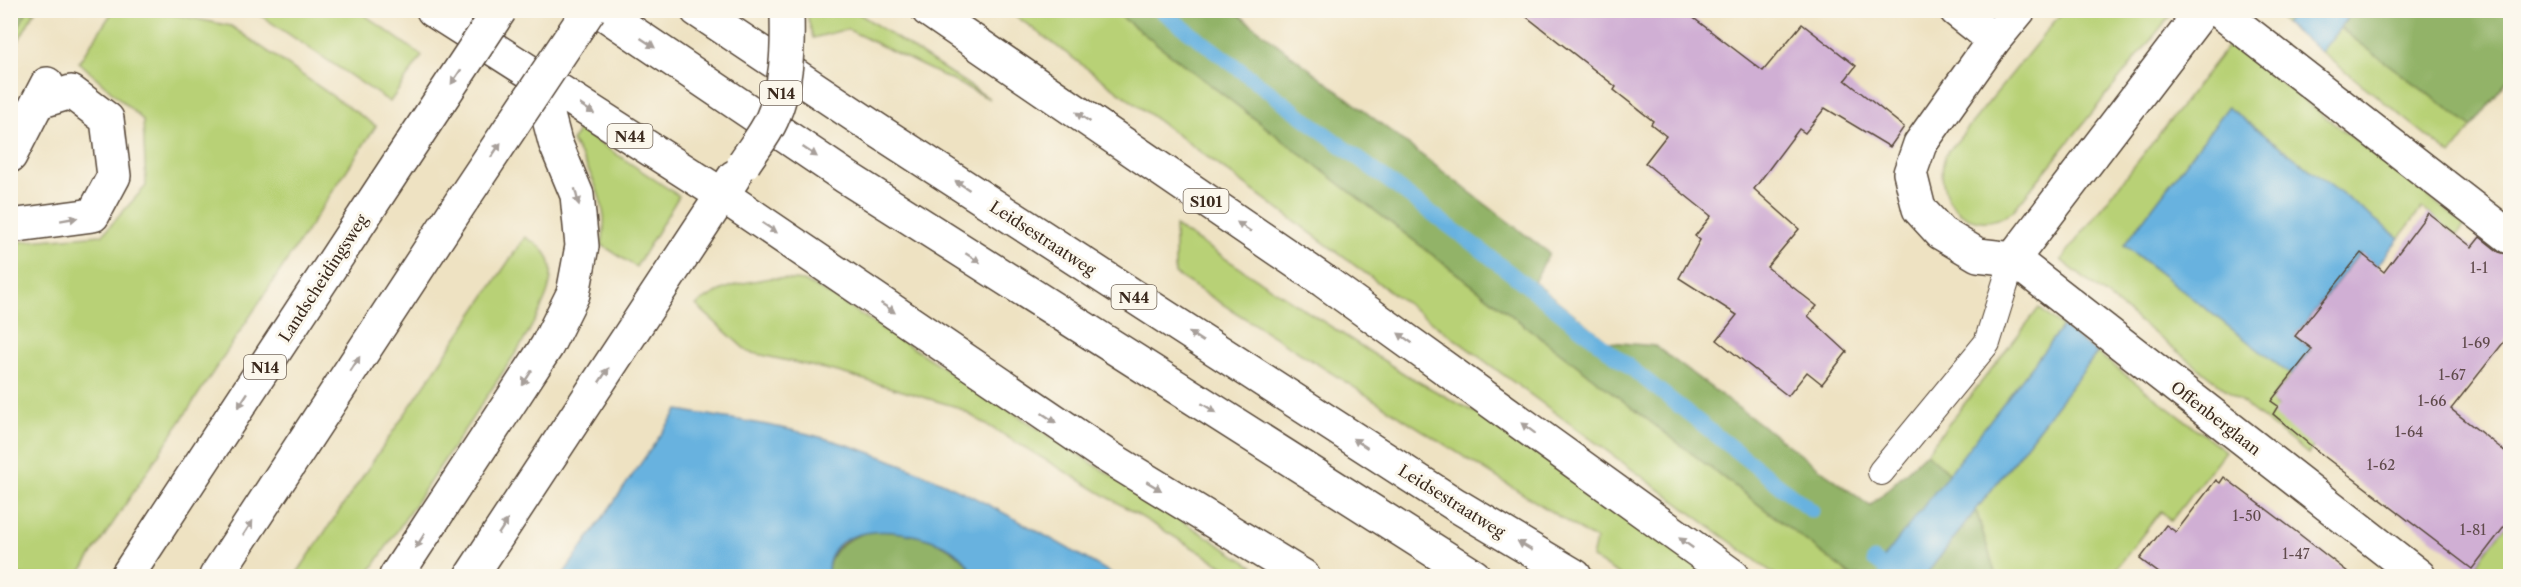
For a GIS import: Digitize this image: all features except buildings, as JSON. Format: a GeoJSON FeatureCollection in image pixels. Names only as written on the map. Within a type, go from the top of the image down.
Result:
{"type":"FeatureCollection","features":[{"type":"Feature","properties":{"kind":"main road","name":"Landscheidingsweg"},"geometry":{"type":"LineString","coordinates":[[128,576],[500,10]]}},
{"type":"Feature","properties":{"kind":"main road"},"geometry":{"type":"LineString","coordinates":[[216,576],[588,10]]}},
{"type":"Feature","properties":{"kind":"main road"},"geometry":{"type":"LineString","coordinates":[[599,10],[846,177],[1474,576]]}},
{"type":"Feature","properties":{"kind":"main road","name":"Leidsestraatweg"},"geometry":{"type":"LineString","coordinates":[[698,10],[877,130],[1446,498],[1575,576]]}},
{"type":"Feature","properties":{"kind":"main road","name":"S101"},"geometry":{"type":"LineString","coordinates":[[928,10],[1334,288],[1733,576]]}},
{"type":"Feature","properties":{"kind":"main road"},"geometry":{"type":"LineString","coordinates":[[1956,10],[1994,40]]}},
{"type":"Feature","properties":{"kind":"main road"},"geometry":{"type":"LineString","coordinates":[[2019,10],[1994,40],[1920,144],[1910,173],[1919,209],[1941,233],[1978,255],[2013,259],[2202,10]]}},
{"type":"Feature","properties":{"kind":"main road"},"geometry":{"type":"LineString","coordinates":[[2218,10],[2511,237]]}},
{"type":"Feature","properties":{"kind":"main road","name":"N14"},"geometry":{"type":"LineString","coordinates":[[471,576],[771,121],[784,87],[788,45],[787,12]]}},
{"type":"Feature","properties":{"kind":"main road","name":"N44"},"geometry":{"type":"LineString","coordinates":[[444,15],[722,195],[1104,456],[1303,576]]}},
{"type":"Feature","properties":{"kind":"main road"},"geometry":{"type":"LineString","coordinates":[[396,576],[548,346],[573,294],[582,246],[578,195],[555,142],[538,77]]}},
{"type":"Feature","properties":{"kind":"main road"},"geometry":{"type":"LineString","coordinates":[[10,156],[45,89],[71,92],[107,119],[114,176],[93,215],[10,226]]}},
{"type":"Feature","properties":{"kind":"main road","name":"Offenberglaan"},"geometry":{"type":"LineString","coordinates":[[2013,259],[2419,576]]}},
{"type":"Feature","properties":{"kind":"lane"},"geometry":{"type":"LineString","coordinates":[[1881,472],[1987,343],[2013,259]]}},
{"type":"Feature","properties":{"kind":"green space"},"geometry":{"type":"Polygon","coordinates":[[[10,11],[27,11],[11,41],[10,11]]]}},
{"type":"Feature","properties":{"kind":"green space"},"geometry":{"type":"Polygon","coordinates":[[[11,11],[35,11],[11,54],[11,11]]]}},
{"type":"Feature","properties":{"kind":"green space"},"geometry":{"type":"Polygon","coordinates":[[[113,11],[157,11],[231,26],[376,126],[78,576],[11,576],[11,252],[16,242],[102,235],[146,186],[143,120],[79,62],[113,11]]]}},
{"type":"Feature","properties":{"kind":"green space"},"geometry":{"type":"Polygon","coordinates":[[[254,11],[359,11],[422,56],[390,102],[254,11]]]}},
{"type":"Feature","properties":{"kind":"green space"},"geometry":{"type":"Polygon","coordinates":[[[806,11],[855,11],[990,99],[847,29],[813,38],[806,11]]]}},
{"type":"Feature","properties":{"kind":"green space"},"geometry":{"type":"Polygon","coordinates":[[[1009,11],[1114,11],[1852,576],[1777,576],[1009,11]]]}},
{"type":"Feature","properties":{"kind":"green space"},"geometry":{"type":"Polygon","coordinates":[[[1114,11],[1234,11],[1549,253],[1534,282],[1609,342],[1655,346],[1870,506],[1926,453],[1950,473],[1877,568],[1887,576],[1852,576],[1114,11]]]}},
{"type":"Feature","properties":{"kind":"green space"},"geometry":{"type":"Polygon","coordinates":[[[2063,11],[2174,11],[2013,211],[1998,219],[1983,221],[1970,218],[1958,211],[1950,201],[1944,187],[1942,172],[1945,156],[2063,11]]]}},
{"type":"Feature","properties":{"kind":"green space"},"geometry":{"type":"Polygon","coordinates":[[[2276,11],[2296,11],[2285,24],[2276,11]]]}},
{"type":"Feature","properties":{"kind":"green space"},"geometry":{"type":"Polygon","coordinates":[[[2353,11],[2510,11],[2510,77],[2472,127],[2340,28],[2353,11]]]}},
{"type":"Feature","properties":{"kind":"green space"},"geometry":{"type":"Polygon","coordinates":[[[2340,28],[2472,127],[2451,155],[2321,52],[2340,28]]]}},
{"type":"Feature","properties":{"kind":"green space"},"geometry":{"type":"Polygon","coordinates":[[[2230,43],[2465,225],[2457,236],[2422,208],[2399,238],[2228,107],[2124,245],[2291,375],[2271,400],[2314,446],[2308,454],[2061,260],[2230,43]]]}},
{"type":"Feature","properties":{"kind":"green space"},"geometry":{"type":"Polygon","coordinates":[[[579,129],[679,196],[636,267],[602,245],[604,219],[602,206],[596,186],[572,141],[579,129]]]}},
{"type":"Feature","properties":{"kind":"green space"},"geometry":{"type":"Polygon","coordinates":[[[1175,226],[1406,375],[1520,437],[1718,576],[1622,576],[1592,558],[1596,540],[1175,274],[1175,226]]]}},
{"type":"Feature","properties":{"kind":"green space"},"geometry":{"type":"Polygon","coordinates":[[[525,237],[538,245],[550,261],[550,285],[540,310],[523,342],[367,576],[295,576],[525,237]]]}},
{"type":"Feature","properties":{"kind":"green space"},"geometry":{"type":"Polygon","coordinates":[[[771,278],[804,281],[832,296],[1268,576],[1240,576],[957,407],[838,372],[748,352],[696,305],[732,286],[771,278]]]}},
{"type":"Feature","properties":{"kind":"green space"},"geometry":{"type":"Polygon","coordinates":[[[2039,308],[2062,327],[1950,473],[1926,453],[2039,308]]]}},
{"type":"Feature","properties":{"kind":"green space"},"geometry":{"type":"Polygon","coordinates":[[[2097,353],[2225,451],[2171,521],[2161,511],[2116,569],[2125,576],[1996,576],[1976,510],[2097,353]]]}},
{"type":"Feature","properties":{"kind":"green space"},"geometry":{"type":"Polygon","coordinates":[[[1976,510],[1996,576],[1925,576],[1976,510]]]}},
{"type":"Feature","properties":{"kind":"green space"},"geometry":{"type":"Polygon","coordinates":[[[2510,519],[2510,576],[2481,576],[2472,570],[2510,519]]]}},
{"type":"Feature","properties":{"kind":"green space"},"geometry":{"type":"Polygon","coordinates":[[[872,531],[901,533],[931,540],[956,554],[975,576],[828,576],[828,567],[835,552],[855,536],[872,531]]]}},
{"type":"Feature","properties":{"kind":"water"},"geometry":{"type":"Polygon","coordinates":[[[2296,10],[2353,11],[2321,52],[2285,24],[2296,10]]]}},
{"type":"Feature","properties":{"kind":"water"},"geometry":{"type":"Polygon","coordinates":[[[2228,107],[2399,238],[2377,266],[2360,253],[2295,336],[2311,349],[2291,375],[2124,245],[2228,107]]]}},
{"type":"Feature","properties":{"kind":"water"},"geometry":{"type":"Polygon","coordinates":[[[2062,327],[2097,353],[1925,576],[1887,576],[1876,568],[2062,327]]]}},
{"type":"Feature","properties":{"kind":"water"},"geometry":{"type":"Polygon","coordinates":[[[678,410],[795,431],[892,461],[969,495],[1116,576],[975,576],[959,555],[936,542],[896,532],[876,532],[857,535],[841,543],[831,556],[828,576],[562,576],[678,410]]]}},
{"type":"Feature","properties":{"kind":"waterway"},"geometry":{"type":"LineString","coordinates":[[1160,10],[1485,253],[1812,511]]}},
{"type":"Feature","properties":{"kind":"waterway"},"geometry":{"type":"LineString","coordinates":[[1874,560],[1896,576]]}}]}
